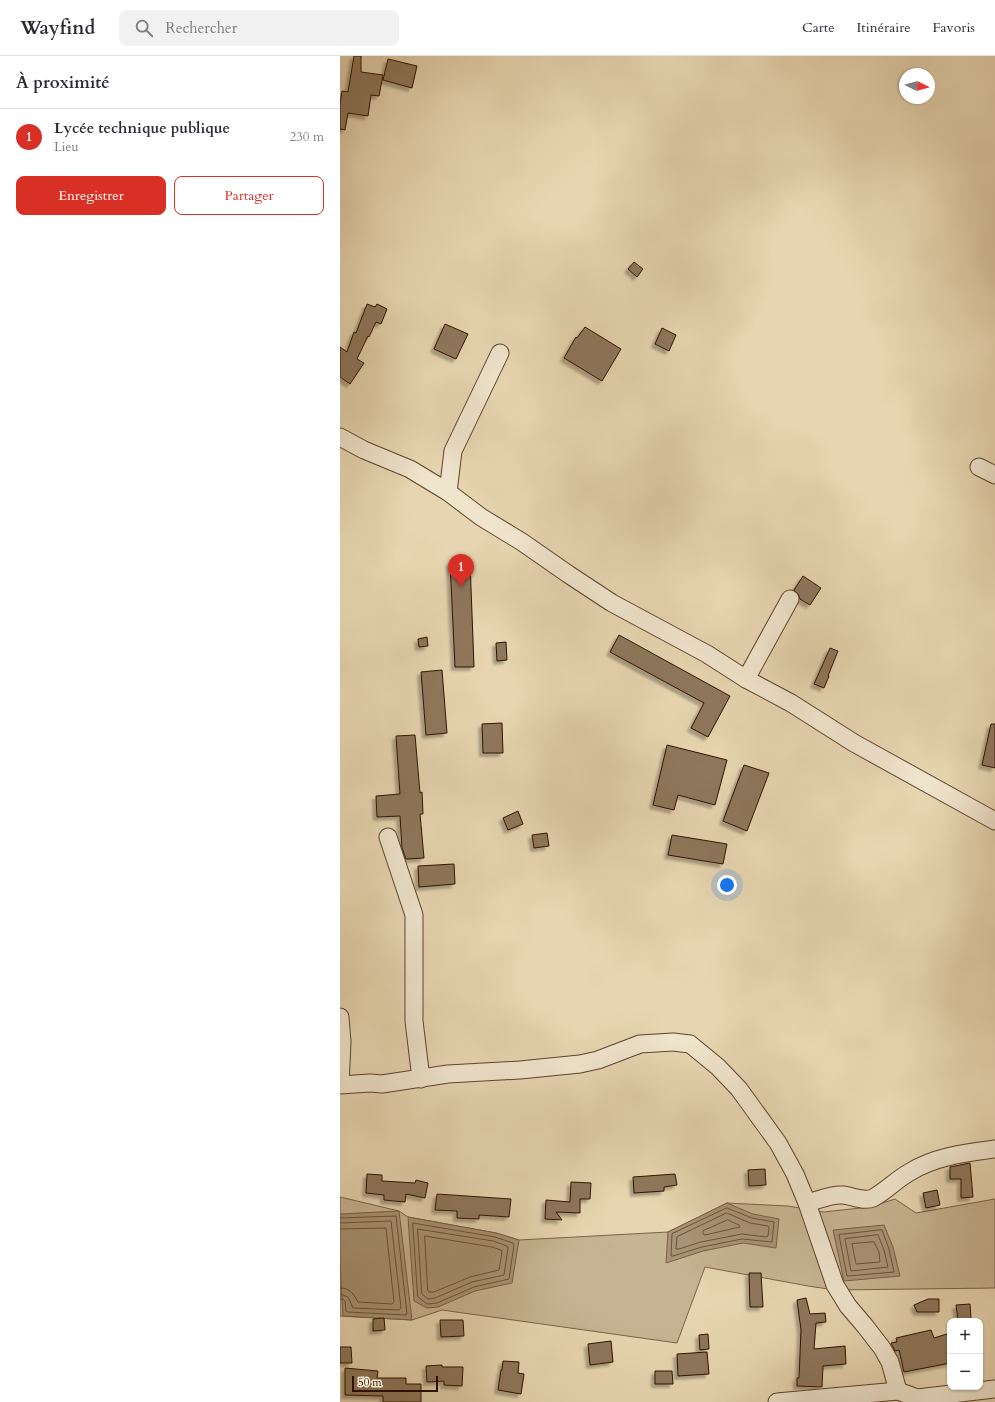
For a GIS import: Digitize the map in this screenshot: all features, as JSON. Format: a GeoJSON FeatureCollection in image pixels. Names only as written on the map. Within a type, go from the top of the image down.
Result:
{"type":"FeatureCollection","features":[{"type":"Feature","properties":{"kind":"street"},"geometry":{"type":"LineString","coordinates":[[448,492],[453,451],[500,353]]}},
{"type":"Feature","properties":{"kind":"street"},"geometry":{"type":"LineString","coordinates":[[340,437],[364,450],[410,469],[448,492],[481,517],[522,542],[612,602],[706,654],[746,679],[790,703],[854,743],[995,821]]}},
{"type":"Feature","properties":{"kind":"street"},"geometry":{"type":"LineString","coordinates":[[979,467],[995,475]]}},
{"type":"Feature","properties":{"kind":"street"},"geometry":{"type":"LineString","coordinates":[[746,679],[790,599]]}},
{"type":"Feature","properties":{"kind":"street"},"geometry":{"type":"LineString","coordinates":[[388,837],[414,915],[414,1021],[421,1078]]}},
{"type":"Feature","properties":{"kind":"street"},"geometry":{"type":"LineString","coordinates":[[340,1017],[342,1042],[340,1085],[370,1083],[382,1084],[448,1074],[520,1070],[580,1064],[598,1060],[640,1044],[673,1042],[690,1044],[718,1067],[739,1089],[778,1143],[795,1174],[808,1204],[835,1284],[848,1306],[882,1348],[890,1362],[898,1391]]}},
{"type":"Feature","properties":{"kind":"street"},"geometry":{"type":"LineString","coordinates":[[808,1204],[831,1196],[843,1195],[858,1199],[872,1198],[911,1171],[927,1164],[958,1154],[995,1150]]}},
{"type":"Feature","properties":{"kind":"street"},"geometry":{"type":"LineString","coordinates":[[777,1402],[898,1391],[918,1400],[995,1389]]}},
{"type":"Feature","properties":{"kind":"shaded area"},"geometry":{"type":"Polygon","coordinates":[[[340,1197],[399,1211],[408,1217],[496,1233],[519,1240],[668,1232],[727,1203],[788,1206],[823,1212],[870,1207],[895,1199],[916,1213],[995,1199],[995,1288],[835,1290],[705,1267],[677,1343],[442,1310],[412,1320],[340,1316],[340,1197]]]}},
{"type":"Feature","properties":{"kind":"water"},"geometry":{"type":"Polygon","coordinates":[[[727,1203],[753,1214],[779,1219],[776,1248],[743,1243],[703,1251],[666,1263],[668,1232],[727,1203]]]}},
{"type":"Feature","properties":{"kind":"water"},"geometry":{"type":"Polygon","coordinates":[[[399,1211],[412,1320],[343,1316],[340,1262],[340,1214],[399,1211]]]}},
{"type":"Feature","properties":{"kind":"water"},"geometry":{"type":"Polygon","coordinates":[[[408,1217],[496,1233],[519,1240],[512,1283],[475,1291],[438,1307],[427,1308],[414,1301],[408,1217]]]}},
{"type":"Feature","properties":{"kind":"water"},"geometry":{"type":"Polygon","coordinates":[[[884,1225],[893,1247],[900,1276],[844,1281],[833,1230],[884,1225]]]}},
{"type":"Feature","properties":{"kind":"building"},"geometry":{"type":"Polygon","coordinates":[[[354,56],[361,56],[361,72],[383,75],[379,96],[371,95],[368,116],[348,113],[345,130],[340,129],[340,104],[342,91],[348,92],[354,56]]]}},
{"type":"Feature","properties":{"kind":"building"},"geometry":{"type":"Polygon","coordinates":[[[388,59],[417,66],[412,88],[383,80],[388,59]]]}},
{"type":"Feature","properties":{"kind":"building"},"geometry":{"type":"Polygon","coordinates":[[[634,262],[643,269],[637,277],[628,269],[634,262]]]}},
{"type":"Feature","properties":{"kind":"building"},"geometry":{"type":"Polygon","coordinates":[[[367,304],[375,307],[377,304],[387,309],[381,324],[376,322],[369,337],[368,336],[357,359],[364,363],[350,384],[340,377],[340,347],[347,352],[354,332],[356,333],[367,304]]]}},
{"type":"Feature","properties":{"kind":"building"},"geometry":{"type":"Polygon","coordinates":[[[445,324],[468,334],[456,359],[434,349],[445,324]]]}},
{"type":"Feature","properties":{"kind":"building"},"geometry":{"type":"Polygon","coordinates":[[[585,327],[621,349],[602,381],[564,358],[576,337],[577,338],[585,327]]]}},
{"type":"Feature","properties":{"kind":"building"},"geometry":{"type":"Polygon","coordinates":[[[662,328],[676,335],[669,351],[655,344],[662,328]]]}},
{"type":"Feature","properties":{"kind":"building"},"geometry":{"type":"Polygon","coordinates":[[[470,561],[474,667],[455,667],[450,562],[470,561]]]}},
{"type":"Feature","properties":{"kind":"building"},"geometry":{"type":"Polygon","coordinates":[[[803,576],[821,588],[810,605],[800,599],[794,590],[803,576]]]}},
{"type":"Feature","properties":{"kind":"building"},"geometry":{"type":"Polygon","coordinates":[[[619,635],[730,696],[708,737],[691,728],[704,703],[610,652],[619,635]]]}},
{"type":"Feature","properties":{"kind":"building"},"geometry":{"type":"Polygon","coordinates":[[[427,637],[428,646],[419,647],[418,639],[427,637]]]}},
{"type":"Feature","properties":{"kind":"building"},"geometry":{"type":"Polygon","coordinates":[[[506,642],[507,660],[497,661],[496,643],[506,642]]]}},
{"type":"Feature","properties":{"kind":"building"},"geometry":{"type":"Polygon","coordinates":[[[830,648],[838,651],[824,688],[814,684],[830,648]]]}},
{"type":"Feature","properties":{"kind":"building"},"geometry":{"type":"Polygon","coordinates":[[[442,670],[447,733],[426,735],[421,672],[442,670]]]}},
{"type":"Feature","properties":{"kind":"building"},"geometry":{"type":"Polygon","coordinates":[[[502,723],[503,753],[483,753],[482,724],[502,723]]]}},
{"type":"Feature","properties":{"kind":"building"},"geometry":{"type":"Polygon","coordinates":[[[991,724],[995,724],[995,768],[982,765],[991,724]]]}},
{"type":"Feature","properties":{"kind":"building"},"geometry":{"type":"Polygon","coordinates":[[[415,735],[420,793],[422,792],[423,814],[420,814],[424,858],[406,859],[402,848],[400,816],[377,817],[376,796],[400,794],[396,736],[415,735]]]}},
{"type":"Feature","properties":{"kind":"building"},"geometry":{"type":"Polygon","coordinates":[[[667,745],[727,760],[715,805],[678,795],[674,810],[653,805],[667,745]]]}},
{"type":"Feature","properties":{"kind":"building"},"geometry":{"type":"Polygon","coordinates":[[[744,765],[769,773],[747,831],[723,821],[744,765]]]}},
{"type":"Feature","properties":{"kind":"building"},"geometry":{"type":"Polygon","coordinates":[[[518,811],[523,824],[508,830],[503,818],[518,811]]]}},
{"type":"Feature","properties":{"kind":"building"},"geometry":{"type":"Polygon","coordinates":[[[547,833],[549,846],[534,848],[532,835],[547,833]]]}},
{"type":"Feature","properties":{"kind":"building"},"geometry":{"type":"Polygon","coordinates":[[[672,835],[727,844],[723,864],[668,855],[672,835]]]}},
{"type":"Feature","properties":{"kind":"building"},"geometry":{"type":"Polygon","coordinates":[[[454,864],[455,884],[419,887],[418,866],[454,864]]]}},
{"type":"Feature","properties":{"kind":"building"},"geometry":{"type":"Polygon","coordinates":[[[970,1163],[973,1197],[961,1198],[961,1179],[950,1179],[950,1167],[970,1163]]]}},
{"type":"Feature","properties":{"kind":"building"},"geometry":{"type":"Polygon","coordinates":[[[765,1169],[766,1185],[749,1186],[748,1170],[765,1169]]]}},
{"type":"Feature","properties":{"kind":"building"},"geometry":{"type":"Polygon","coordinates":[[[367,1174],[382,1175],[382,1181],[415,1183],[416,1180],[428,1183],[425,1198],[406,1194],[405,1202],[384,1200],[384,1195],[366,1193],[367,1174]]]}},
{"type":"Feature","properties":{"kind":"building"},"geometry":{"type":"Polygon","coordinates":[[[675,1174],[677,1185],[664,1187],[664,1191],[634,1193],[633,1177],[675,1174]]]}},
{"type":"Feature","properties":{"kind":"building"},"geometry":{"type":"Polygon","coordinates":[[[571,1182],[591,1183],[590,1199],[580,1199],[580,1213],[556,1212],[562,1220],[545,1219],[546,1200],[570,1202],[571,1182]]]}},
{"type":"Feature","properties":{"kind":"building"},"geometry":{"type":"Polygon","coordinates":[[[937,1190],[940,1205],[926,1208],[923,1193],[937,1190]]]}},
{"type":"Feature","properties":{"kind":"building"},"geometry":{"type":"Polygon","coordinates":[[[437,1194],[511,1199],[509,1217],[479,1215],[479,1219],[457,1218],[457,1211],[435,1210],[437,1194]]]}},
{"type":"Feature","properties":{"kind":"building"},"geometry":{"type":"Polygon","coordinates":[[[749,1273],[761,1273],[763,1307],[750,1307],[749,1273]]]}},
{"type":"Feature","properties":{"kind":"building"},"geometry":{"type":"Polygon","coordinates":[[[806,1298],[810,1314],[825,1313],[826,1322],[816,1323],[814,1349],[845,1346],[846,1364],[823,1366],[822,1387],[797,1386],[797,1378],[799,1378],[801,1330],[797,1300],[806,1298]]]}},
{"type":"Feature","properties":{"kind":"building"},"geometry":{"type":"Polygon","coordinates":[[[928,1299],[939,1299],[939,1312],[917,1312],[914,1305],[928,1299]]]}},
{"type":"Feature","properties":{"kind":"building"},"geometry":{"type":"Polygon","coordinates":[[[970,1304],[971,1318],[958,1318],[956,1305],[970,1304]]]}},
{"type":"Feature","properties":{"kind":"building"},"geometry":{"type":"Polygon","coordinates":[[[384,1318],[385,1330],[373,1331],[373,1319],[384,1318]]]}},
{"type":"Feature","properties":{"kind":"building"},"geometry":{"type":"Polygon","coordinates":[[[440,1320],[463,1320],[464,1336],[441,1337],[440,1320]]]}},
{"type":"Feature","properties":{"kind":"building"},"geometry":{"type":"Polygon","coordinates":[[[931,1330],[934,1338],[947,1334],[947,1364],[904,1372],[899,1350],[895,1351],[891,1343],[897,1342],[896,1338],[931,1330]]]}},
{"type":"Feature","properties":{"kind":"building"},"geometry":{"type":"Polygon","coordinates":[[[708,1334],[709,1349],[700,1350],[699,1335],[708,1334]]]}},
{"type":"Feature","properties":{"kind":"building"},"geometry":{"type":"Polygon","coordinates":[[[611,1341],[613,1362],[590,1365],[588,1344],[611,1341]]]}},
{"type":"Feature","properties":{"kind":"building"},"geometry":{"type":"Polygon","coordinates":[[[340,1347],[351,1347],[352,1363],[340,1363],[340,1347]]]}},
{"type":"Feature","properties":{"kind":"building"},"geometry":{"type":"Polygon","coordinates":[[[707,1352],[709,1374],[678,1376],[677,1354],[707,1352]]]}},
{"type":"Feature","properties":{"kind":"building"},"geometry":{"type":"Polygon","coordinates":[[[503,1361],[519,1362],[518,1373],[524,1374],[521,1394],[498,1390],[503,1361]]]}},
{"type":"Feature","properties":{"kind":"building"},"geometry":{"type":"Polygon","coordinates":[[[442,1365],[442,1367],[463,1367],[462,1386],[444,1385],[444,1381],[427,1382],[426,1366],[442,1365]]]}},
{"type":"Feature","properties":{"kind":"building"},"geometry":{"type":"Polygon","coordinates":[[[345,1368],[378,1371],[377,1378],[406,1378],[406,1384],[421,1384],[421,1402],[383,1402],[383,1396],[345,1395],[345,1368]]]}},
{"type":"Feature","properties":{"kind":"building"},"geometry":{"type":"Polygon","coordinates":[[[655,1371],[672,1371],[673,1384],[655,1384],[655,1371]]]}},
{"type":"Feature","properties":{"kind":"place","name":"Lycée technique publique"},"geometry":{"type":"Point","coordinates":[461,587]}}]}
